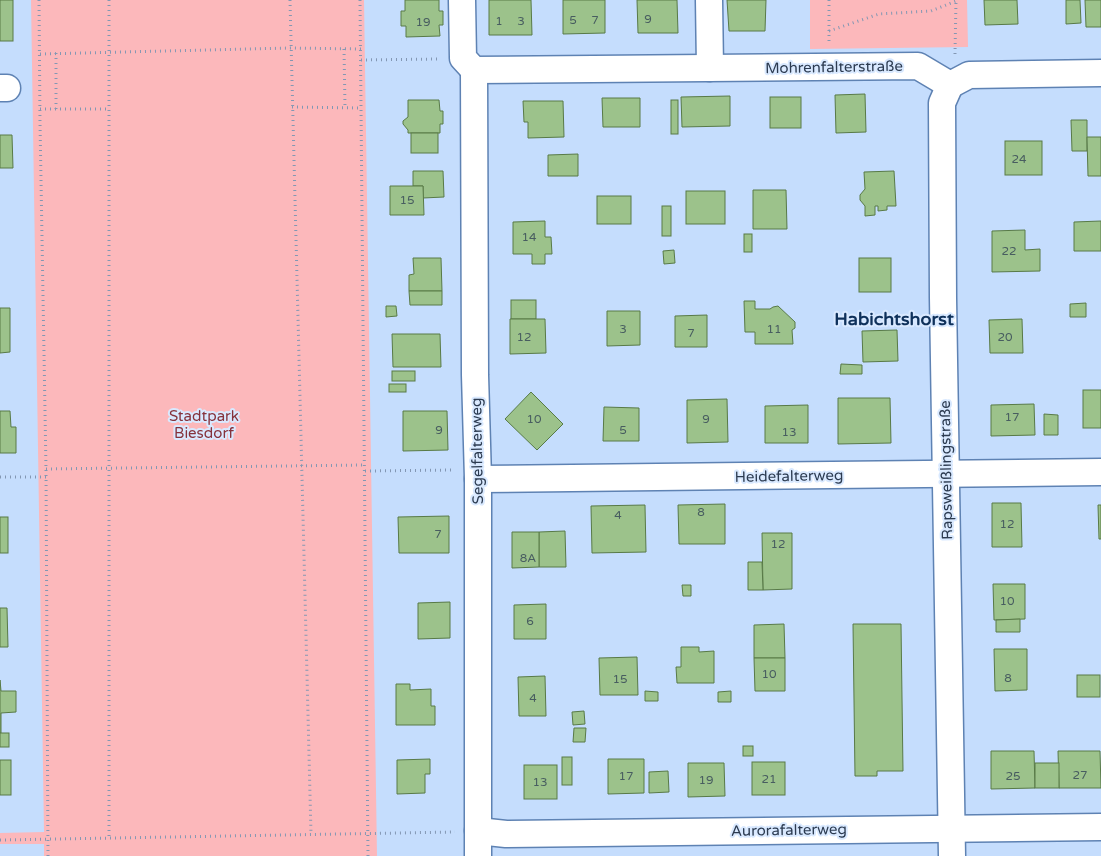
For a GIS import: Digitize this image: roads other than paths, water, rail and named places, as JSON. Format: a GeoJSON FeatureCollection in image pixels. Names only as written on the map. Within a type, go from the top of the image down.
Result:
{"type":"FeatureCollection","features":[{"type":"Feature","properties":{"kind":"street"},"geometry":{"type":"LineString","coordinates":[[462,0],[469,64]]}},
{"type":"Feature","properties":{"kind":"street"},"geometry":{"type":"LineString","coordinates":[[709,0],[710,68]]}},
{"type":"Feature","properties":{"kind":"street","name":"Mohrenfalterstraße"},"geometry":{"type":"LineString","coordinates":[[469,64],[710,68],[918,66],[950,85]]}},
{"type":"Feature","properties":{"kind":"street","name":"Segelfalterweg"},"geometry":{"type":"LineString","coordinates":[[469,64],[477,474],[478,844]]}},
{"type":"Feature","properties":{"kind":"street"},"geometry":{"type":"LineString","coordinates":[[950,85],[969,75],[1101,73]]}},
{"type":"Feature","properties":{"kind":"street","name":"Rapsweißlingstraße"},"geometry":{"type":"LineString","coordinates":[[950,85],[942,103],[942,242],[952,856]]}},
{"type":"Feature","properties":{"kind":"street","name":"Heidefalterweg"},"geometry":{"type":"LineString","coordinates":[[477,474],[946,474],[1101,472]]}},
{"type":"Feature","properties":{"kind":"street","name":"Aurorafalterweg"},"geometry":{"type":"LineString","coordinates":[[478,844],[514,834],[1101,827]]}},
{"type":"Feature","properties":{"kind":"district","name":"Habichtshorst"},"geometry":{"type":"Point","coordinates":[894,319]}},
{"type":"Feature","properties":{"kind":"park label","name":"Stadtpark Biesdorf"},"geometry":{"type":"Point","coordinates":[204,424]}}]}
